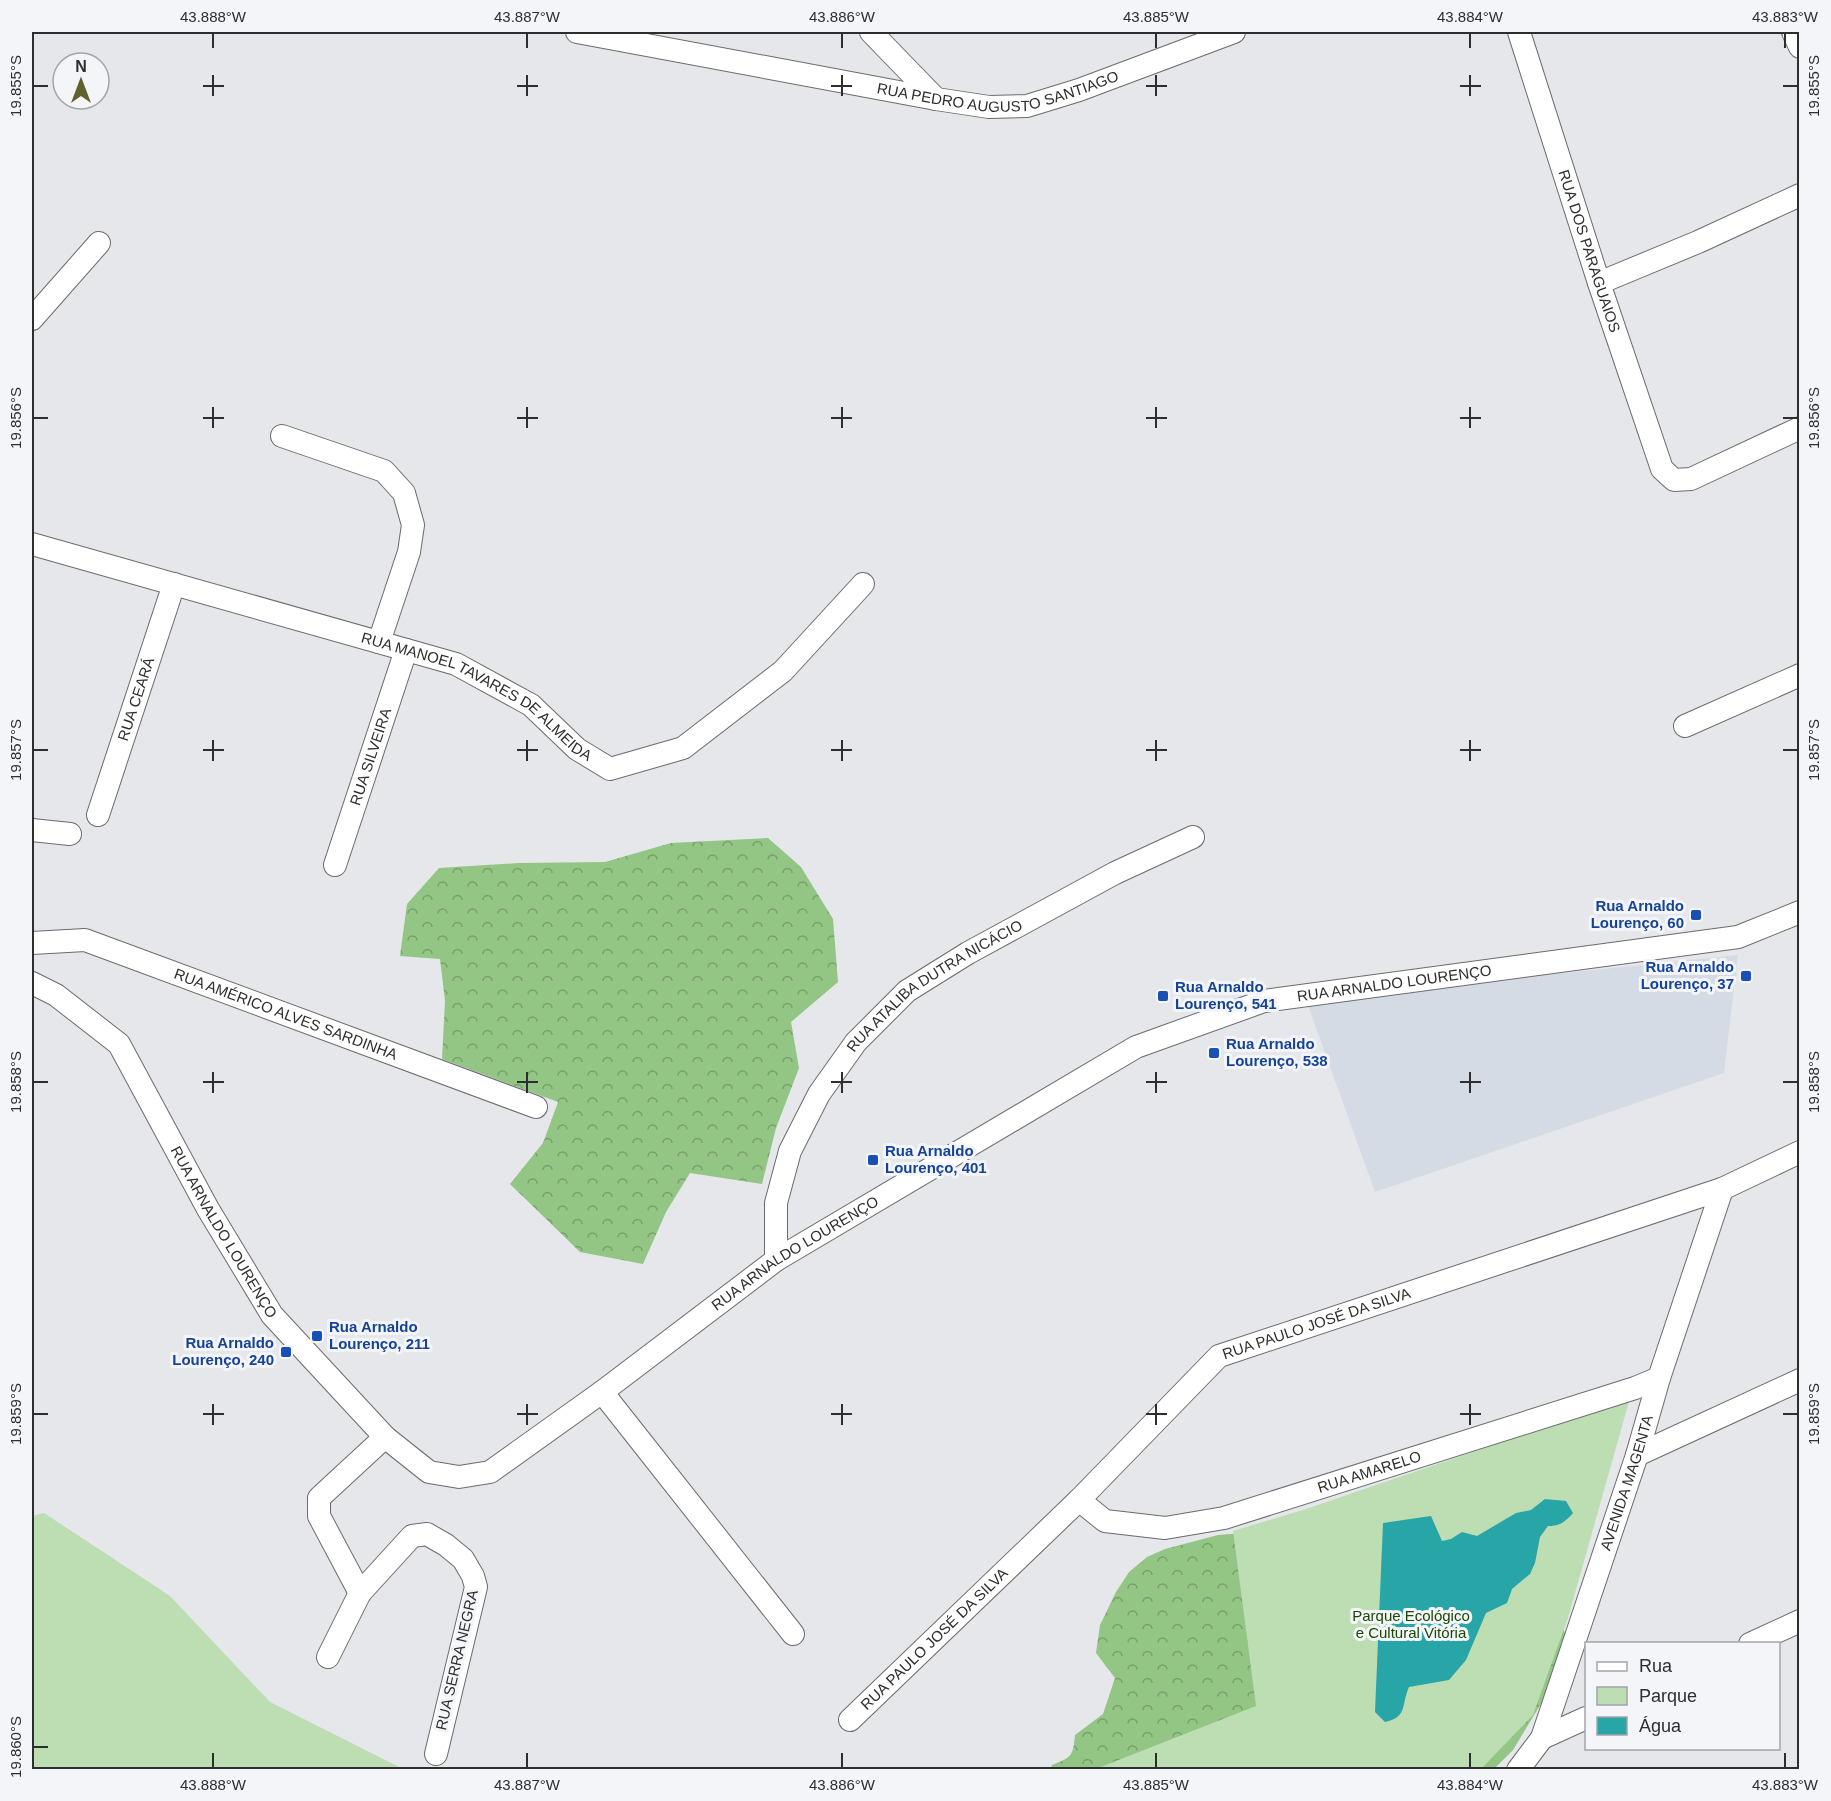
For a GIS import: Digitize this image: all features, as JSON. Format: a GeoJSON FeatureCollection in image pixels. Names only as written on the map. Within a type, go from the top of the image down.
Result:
{"type":"FeatureCollection","features":[{"type":"Feature","properties":{"kind":"street","name":"RUA PEDRO AUGUSTO SANTIAGO"},"geometry":{"type":"LineString","coordinates":[[577,32],[989,107],[1027,106],[1079,90],[1234,32]]}},
{"type":"Feature","properties":{"kind":"street"},"geometry":{"type":"LineString","coordinates":[[871,32],[936,99]]}},
{"type":"Feature","properties":{"kind":"street","name":"RUA DOS PARAGUAIOS"},"geometry":{"type":"LineString","coordinates":[[1519,32],[1599,283],[1662,469],[1674,480],[1691,479],[1800,428]]}},
{"type":"Feature","properties":{"kind":"street"},"geometry":{"type":"LineString","coordinates":[[1793,32],[1800,47]]}},
{"type":"Feature","properties":{"kind":"street"},"geometry":{"type":"LineString","coordinates":[[1599,283],[1698,242],[1800,195]]}},
{"type":"Feature","properties":{"kind":"street"},"geometry":{"type":"LineString","coordinates":[[32,319],[99,243]]}},
{"type":"Feature","properties":{"kind":"street"},"geometry":{"type":"LineString","coordinates":[[282,436],[384,471],[404,493],[413,525],[409,552],[379,642]]}},
{"type":"Feature","properties":{"kind":"street","name":"RUA MANOEL TAVARES DE ALMEIDA"},"geometry":{"type":"LineString","coordinates":[[32,544],[456,664],[531,705],[577,749],[610,769],[683,748],[783,671],[864,584]]}},
{"type":"Feature","properties":{"kind":"street","name":"RUA CEARÁ"},"geometry":{"type":"LineString","coordinates":[[98,816],[174,584]]}},
{"type":"Feature","properties":{"kind":"street","name":"RUA SILVEIRA"},"geometry":{"type":"LineString","coordinates":[[335,865],[406,650]]}},
{"type":"Feature","properties":{"kind":"street"},"geometry":{"type":"LineString","coordinates":[[1685,726],[1800,675]]}},
{"type":"Feature","properties":{"kind":"street"},"geometry":{"type":"LineString","coordinates":[[34,830],[70,834]]}},
{"type":"Feature","properties":{"kind":"street","name":"RUA ATALIBA DUTRA NICÁCIO"},"geometry":{"type":"LineString","coordinates":[[776,1260],[776,1203],[790,1151],[819,1094],[856,1042],[907,991],[968,953],[1115,873],[1192,837]]}},
{"type":"Feature","properties":{"kind":"street","name":"RUA ARNALDO LOURENÇO"},"geometry":{"type":"LineString","coordinates":[[32,983],[56,995],[119,1044],[208,1209],[272,1315],[385,1437],[429,1472],[459,1477],[490,1472],[602,1392],[776,1260],[1136,1047],[1264,1000],[1738,937],[1800,912]]}},
{"type":"Feature","properties":{"kind":"street","name":"RUA AMÉRICO ALVES SARDINHA"},"geometry":{"type":"LineString","coordinates":[[32,943],[85,940],[536,1107]]}},
{"type":"Feature","properties":{"kind":"street","name":"RUA PAULO JOSÉ DA SILVA"},"geometry":{"type":"LineString","coordinates":[[850,1720],[1079,1500],[1219,1356],[1722,1189],[1800,1152]]}},
{"type":"Feature","properties":{"kind":"street","name":"AVENIDA MAGENTA"},"geometry":{"type":"LineString","coordinates":[[1518,1770],[1542,1738],[1637,1455],[1659,1378],[1722,1189]]}},
{"type":"Feature","properties":{"kind":"street","name":"RUA AMARELO"},"geometry":{"type":"LineString","coordinates":[[1079,1500],[1105,1521],[1165,1528],[1224,1518],[1635,1388],[1659,1378]]}},
{"type":"Feature","properties":{"kind":"street"},"geometry":{"type":"LineString","coordinates":[[1637,1455],[1800,1380]]}},
{"type":"Feature","properties":{"kind":"street"},"geometry":{"type":"LineString","coordinates":[[602,1392],[793,1634]]}},
{"type":"Feature","properties":{"kind":"street"},"geometry":{"type":"LineString","coordinates":[[360,1593],[319,1516],[319,1498],[385,1437]]}},
{"type":"Feature","properties":{"kind":"street","name":"RUA SERRA NEGRA"},"geometry":{"type":"LineString","coordinates":[[328,1657],[360,1593],[411,1536],[427,1534],[446,1545],[463,1559],[473,1576],[476,1587],[436,1754]]}},
{"type":"Feature","properties":{"kind":"street"},"geometry":{"type":"LineString","coordinates":[[1754,1642],[1800,1621]]}},
{"type":"Feature","properties":{"kind":"street"},"geometry":{"type":"LineString","coordinates":[[1542,1738],[1585,1719]]}},
{"type":"Feature","properties":{"kind":"shaded area"},"geometry":{"type":"Polygon","coordinates":[[[1738,955],[1724,1073],[1375,1192],[1306,1000],[1738,955]]]}},
{"type":"Feature","properties":{"kind":"green space"},"geometry":{"type":"Polygon","coordinates":[[[768,838],[801,867],[833,919],[838,982],[791,1022],[799,1068],[776,1128],[762,1184],[690,1173],[666,1212],[643,1264],[580,1252],[510,1184],[543,1143],[558,1102],[442,1059],[445,1001],[440,959],[400,956],[407,904],[439,868],[518,863],[605,862],[671,843],[768,838]]]}},
{"type":"Feature","properties":{"kind":"green space","name":"Parque Ecológico e Cultural Vitória"},"geometry":{"type":"Polygon","coordinates":[[[1630,1398],[1568,1618],[1533,1715],[1483,1767],[1478,1770],[1093,1770],[1256,1706],[1233,1531],[1306,1509],[1630,1398]]]}},
{"type":"Feature","properties":{"kind":"green space"},"geometry":{"type":"Polygon","coordinates":[[[44,1513],[170,1596],[270,1702],[403,1769],[32,1769],[32,1516],[44,1513]]]}},
{"type":"Feature","properties":{"kind":"green space","name":"Parque Ecológico e Cultural Vitória"},"geometry":{"type":"Polygon","coordinates":[[[1257,1532],[1560,1623],[1567,1637],[1548,1692],[1513,1750],[1494,1769],[1050,1770],[1052,1765],[1070,1755],[1075,1735],[1103,1714],[1115,1678],[1096,1653],[1100,1625],[1116,1592],[1129,1572],[1147,1557],[1165,1549],[1218,1535],[1257,1532]]]}},
{"type":"Feature","properties":{"kind":"water"},"geometry":{"type":"Polygon","coordinates":[[[1545,1499],[1566,1501],[1573,1513],[1562,1523],[1548,1526],[1540,1537],[1535,1563],[1530,1574],[1512,1589],[1507,1603],[1486,1613],[1466,1660],[1449,1680],[1409,1687],[1401,1713],[1385,1722],[1375,1712],[1383,1523],[1431,1516],[1442,1541],[1451,1539],[1462,1532],[1477,1536],[1516,1513],[1531,1510],[1545,1499]]]}},
{"type":"Feature","properties":{"kind":"place","name":"Rua Arnaldo Lourenço, 60"},"geometry":{"type":"Point","coordinates":[1696,915]}},
{"type":"Feature","properties":{"kind":"place","name":"Rua Arnaldo Lourenço, 37"},"geometry":{"type":"Point","coordinates":[1746,976]}},
{"type":"Feature","properties":{"kind":"place","name":"Rua Arnaldo Lourenço, 541"},"geometry":{"type":"Point","coordinates":[1163,996]}},
{"type":"Feature","properties":{"kind":"place","name":"Rua Arnaldo Lourenço, 538"},"geometry":{"type":"Point","coordinates":[1214,1053]}},
{"type":"Feature","properties":{"kind":"place","name":"Rua Arnaldo Lourenço, 401"},"geometry":{"type":"Point","coordinates":[873,1160]}},
{"type":"Feature","properties":{"kind":"place","name":"Rua Arnaldo Lourenço, 211"},"geometry":{"type":"Point","coordinates":[317,1336]}},
{"type":"Feature","properties":{"kind":"place","name":"Rua Arnaldo Lourenço, 240"},"geometry":{"type":"Point","coordinates":[286,1352]}}]}
